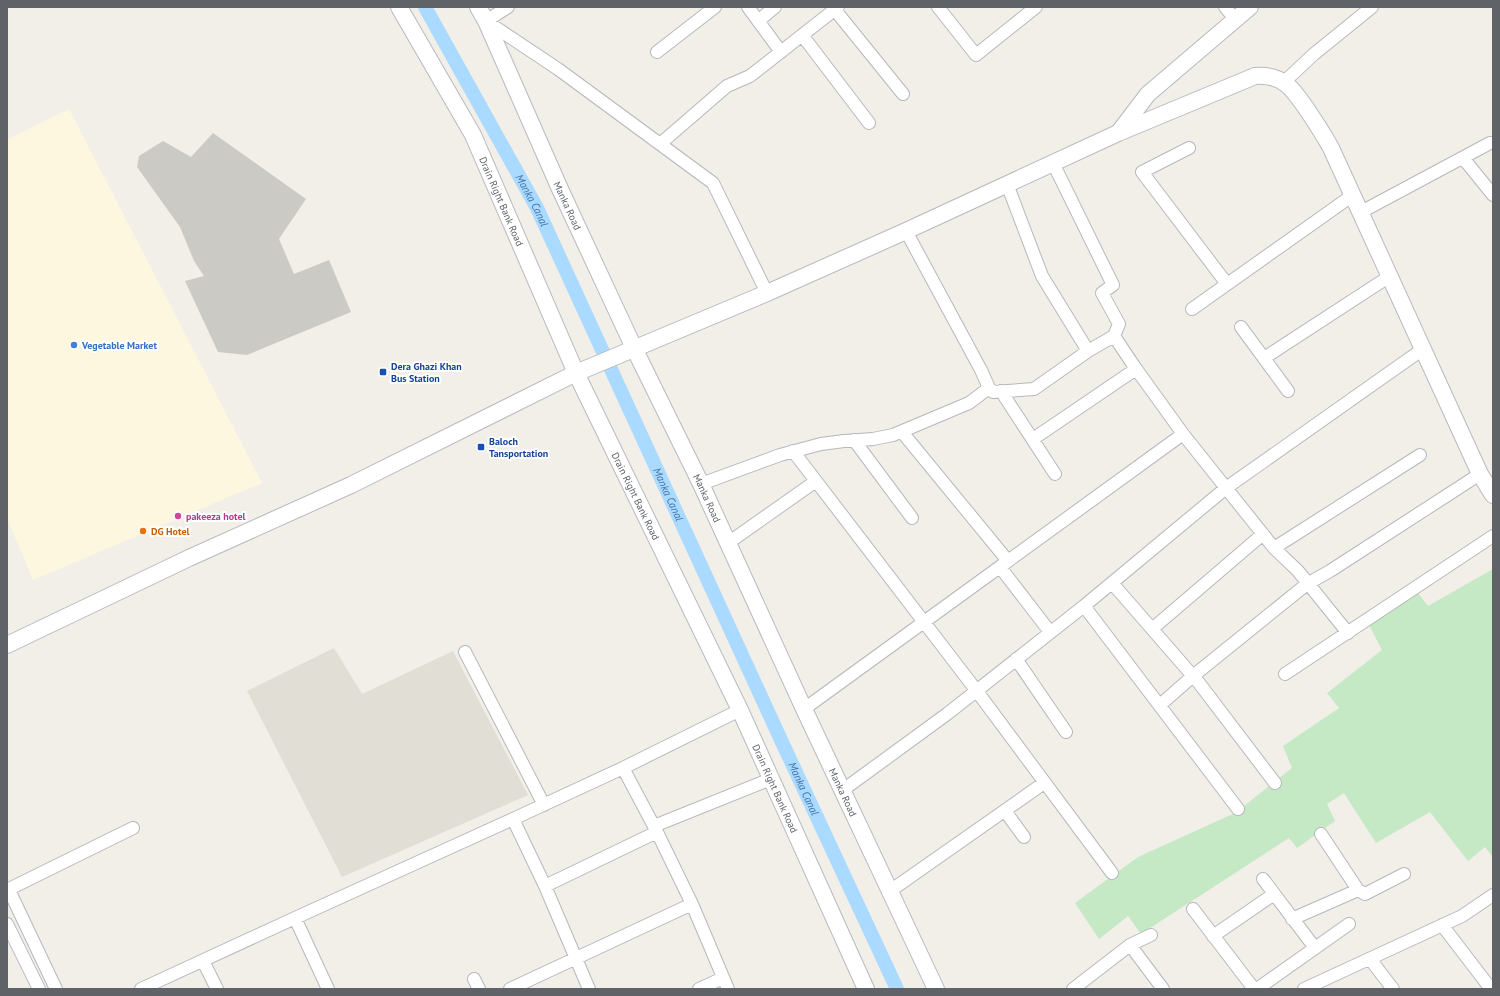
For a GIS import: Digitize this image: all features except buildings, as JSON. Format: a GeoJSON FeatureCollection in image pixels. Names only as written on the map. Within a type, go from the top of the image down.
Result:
{"type":"FeatureCollection","features":[{"type":"Feature","properties":{"kind":"main road","name":"Drain Right Bank Road"},"geometry":{"type":"LineString","coordinates":[[399,7],[472,135],[576,373],[740,710],[866,989]]}},
{"type":"Feature","properties":{"kind":"main road"},"geometry":{"type":"LineString","coordinates":[[1118,133],[1148,94],[1250,7]]}},
{"type":"Feature","properties":{"kind":"main road","name":"Manka Road"},"geometry":{"type":"LineString","coordinates":[[482,14],[560,189],[634,348],[701,484],[804,709],[936,989]]}},
{"type":"Feature","properties":{"kind":"main road"},"geometry":{"type":"LineString","coordinates":[[7,645],[189,558],[351,485],[576,373],[906,231],[1118,133],[1255,76],[1265,75],[1274,77],[1291,87],[1317,124],[1331,148],[1480,474],[1493,495]]}},
{"type":"Feature","properties":{"kind":"street"},"geometry":{"type":"LineString","coordinates":[[482,14],[508,7]]}},
{"type":"Feature","properties":{"kind":"street"},"geometry":{"type":"LineString","coordinates":[[657,52],[715,7]]}},
{"type":"Feature","properties":{"kind":"street"},"geometry":{"type":"LineString","coordinates":[[748,7],[781,52]]}},
{"type":"Feature","properties":{"kind":"street"},"geometry":{"type":"LineString","coordinates":[[758,21],[775,7]]}},
{"type":"Feature","properties":{"kind":"street"},"geometry":{"type":"LineString","coordinates":[[943,9],[976,55],[1036,7]]}},
{"type":"Feature","properties":{"kind":"street"},"geometry":{"type":"LineString","coordinates":[[1225,7],[1235,19]]}},
{"type":"Feature","properties":{"kind":"street"},"geometry":{"type":"LineString","coordinates":[[1284,82],[1314,54],[1372,7]]}},
{"type":"Feature","properties":{"kind":"street"},"geometry":{"type":"LineString","coordinates":[[660,144],[728,86],[750,76],[836,8],[903,94]]}},
{"type":"Feature","properties":{"kind":"street"},"geometry":{"type":"LineString","coordinates":[[482,14],[713,183],[767,292]]}},
{"type":"Feature","properties":{"kind":"street"},"geometry":{"type":"LineString","coordinates":[[802,35],[869,123]]}},
{"type":"Feature","properties":{"kind":"street"},"geometry":{"type":"LineString","coordinates":[[1361,212],[1493,143]]}},
{"type":"Feature","properties":{"kind":"street"},"geometry":{"type":"LineString","coordinates":[[1189,148],[1142,172],[1227,284]]}},
{"type":"Feature","properties":{"kind":"street"},"geometry":{"type":"LineString","coordinates":[[1463,158],[1493,195]]}},
{"type":"Feature","properties":{"kind":"street"},"geometry":{"type":"LineString","coordinates":[[906,231],[981,370],[989,388],[993,392],[1034,389],[1088,351],[1114,336],[1119,324],[1102,293],[1114,285],[1053,162]]}},
{"type":"Feature","properties":{"kind":"street"},"geometry":{"type":"LineString","coordinates":[[1007,184],[1042,276],[1088,351]]}},
{"type":"Feature","properties":{"kind":"street"},"geometry":{"type":"LineString","coordinates":[[1192,309],[1353,195]]}},
{"type":"Feature","properties":{"kind":"street"},"geometry":{"type":"LineString","coordinates":[[1264,358],[1390,276]]}},
{"type":"Feature","properties":{"kind":"street"},"geometry":{"type":"LineString","coordinates":[[1241,327],[1288,390]]}},
{"type":"Feature","properties":{"kind":"street"},"geometry":{"type":"LineString","coordinates":[[1114,336],[1183,434],[1274,548],[1298,571],[1307,584],[1348,632]]}},
{"type":"Feature","properties":{"kind":"street"},"geometry":{"type":"LineString","coordinates":[[843,790],[947,714],[1084,606],[1226,488],[1422,349]]}},
{"type":"Feature","properties":{"kind":"street"},"geometry":{"type":"LineString","coordinates":[[1033,439],[1136,369]]}},
{"type":"Feature","properties":{"kind":"street"},"geometry":{"type":"LineString","coordinates":[[701,484],[793,451],[821,444],[873,439],[902,432],[969,403],[989,388]]}},
{"type":"Feature","properties":{"kind":"street"},"geometry":{"type":"LineString","coordinates":[[1001,391],[1055,474]]}},
{"type":"Feature","properties":{"kind":"street"},"geometry":{"type":"LineString","coordinates":[[902,432],[1004,564],[1050,632]]}},
{"type":"Feature","properties":{"kind":"street"},"geometry":{"type":"LineString","coordinates":[[804,709],[924,624],[1183,434]]}},
{"type":"Feature","properties":{"kind":"street"},"geometry":{"type":"LineString","coordinates":[[854,440],[912,518]]}},
{"type":"Feature","properties":{"kind":"street"},"geometry":{"type":"LineString","coordinates":[[793,451],[976,690],[1112,873]]}},
{"type":"Feature","properties":{"kind":"street"},"geometry":{"type":"LineString","coordinates":[[1274,548],[1420,455]]}},
{"type":"Feature","properties":{"kind":"street"},"geometry":{"type":"LineString","coordinates":[[1160,705],[1193,676],[1307,584],[1330,571],[1480,474]]}},
{"type":"Feature","properties":{"kind":"street"},"geometry":{"type":"LineString","coordinates":[[728,543],[816,481]]}},
{"type":"Feature","properties":{"kind":"street"},"geometry":{"type":"LineString","coordinates":[[1152,630],[1264,534]]}},
{"type":"Feature","properties":{"kind":"street"},"geometry":{"type":"LineString","coordinates":[[1285,674],[1493,536]]}},
{"type":"Feature","properties":{"kind":"street"},"geometry":{"type":"LineString","coordinates":[[1112,583],[1193,676],[1275,783]]}},
{"type":"Feature","properties":{"kind":"street"},"geometry":{"type":"LineString","coordinates":[[1084,606],[1238,809]]}},
{"type":"Feature","properties":{"kind":"street"},"geometry":{"type":"LineString","coordinates":[[465,652],[544,805]]}},
{"type":"Feature","properties":{"kind":"street"},"geometry":{"type":"LineString","coordinates":[[1016,659],[1066,732]]}},
{"type":"Feature","properties":{"kind":"street"},"geometry":{"type":"LineString","coordinates":[[141,989],[544,805],[740,710]]}},
{"type":"Feature","properties":{"kind":"street"},"geometry":{"type":"LineString","coordinates":[[623,768],[692,904],[728,989]]}},
{"type":"Feature","properties":{"kind":"street"},"geometry":{"type":"LineString","coordinates":[[545,886],[655,829],[771,780]]}},
{"type":"Feature","properties":{"kind":"street"},"geometry":{"type":"LineString","coordinates":[[890,891],[1044,783]]}},
{"type":"Feature","properties":{"kind":"street"},"geometry":{"type":"LineString","coordinates":[[1004,811],[1024,837]]}},
{"type":"Feature","properties":{"kind":"street"},"geometry":{"type":"LineString","coordinates":[[513,819],[545,886],[575,959],[590,989]]}},
{"type":"Feature","properties":{"kind":"street"},"geometry":{"type":"LineString","coordinates":[[56,989],[8,890],[133,828]]}},
{"type":"Feature","properties":{"kind":"street"},"geometry":{"type":"LineString","coordinates":[[1321,834],[1358,890],[1365,894],[1404,874]]}},
{"type":"Feature","properties":{"kind":"street"},"geometry":{"type":"LineString","coordinates":[[1263,879],[1315,948]]}},
{"type":"Feature","properties":{"kind":"street"},"geometry":{"type":"LineString","coordinates":[[1292,919],[1358,890]]}},
{"type":"Feature","properties":{"kind":"street"},"geometry":{"type":"LineString","coordinates":[[1213,936],[1274,894]]}},
{"type":"Feature","properties":{"kind":"street"},"geometry":{"type":"LineString","coordinates":[[1304,989],[1462,916],[1493,895]]}},
{"type":"Feature","properties":{"kind":"street"},"geometry":{"type":"LineString","coordinates":[[510,989],[692,904]]}},
{"type":"Feature","properties":{"kind":"street"},"geometry":{"type":"LineString","coordinates":[[1192,909],[1255,989],[1349,924]]}},
{"type":"Feature","properties":{"kind":"street"},"geometry":{"type":"LineString","coordinates":[[295,918],[328,989]]}},
{"type":"Feature","properties":{"kind":"street"},"geometry":{"type":"LineString","coordinates":[[7,924],[39,989]]}},
{"type":"Feature","properties":{"kind":"street"},"geometry":{"type":"LineString","coordinates":[[1442,925],[1491,989]]}},
{"type":"Feature","properties":{"kind":"street"},"geometry":{"type":"LineString","coordinates":[[1073,989],[1130,945],[1151,935]]}},
{"type":"Feature","properties":{"kind":"street"},"geometry":{"type":"LineString","coordinates":[[1130,945],[1163,989]]}},
{"type":"Feature","properties":{"kind":"street"},"geometry":{"type":"LineString","coordinates":[[1370,959],[1393,989]]}},
{"type":"Feature","properties":{"kind":"street"},"geometry":{"type":"LineString","coordinates":[[203,961],[217,989]]}},
{"type":"Feature","properties":{"kind":"street"},"geometry":{"type":"LineString","coordinates":[[699,989],[723,978]]}},
{"type":"Feature","properties":{"kind":"shaded area","name":"Vegetable Market"},"geometry":{"type":"Polygon","coordinates":[[[69,109],[262,483],[33,580],[7,518],[7,140],[69,109]]]}},
{"type":"Feature","properties":{"kind":"shaded area"},"geometry":{"type":"Polygon","coordinates":[[[334,648],[362,694],[453,651],[528,795],[342,877],[247,691],[334,648]]]}},
{"type":"Feature","properties":{"kind":"green space"},"geometry":{"type":"Polygon","coordinates":[[[1493,569],[1493,857],[1485,847],[1468,861],[1430,812],[1376,843],[1344,793],[1327,804],[1335,821],[1297,848],[1289,838],[1141,934],[1128,916],[1099,939],[1075,903],[1138,857],[1235,813],[1292,768],[1283,746],[1339,708],[1327,693],[1382,650],[1369,625],[1414,588],[1428,606],[1493,569]]]}},
{"type":"Feature","properties":{"kind":"waterway","name":"Manka Canal"},"geometry":{"type":"LineString","coordinates":[[425,7],[537,208],[897,989]]}},
{"type":"Feature","properties":{"kind":"place","name":"Vegetable Market"},"geometry":{"type":"Point","coordinates":[74,345]}},
{"type":"Feature","properties":{"kind":"place","name":"Dera Ghazi Khan Bus Station"},"geometry":{"type":"Point","coordinates":[383,372]}},
{"type":"Feature","properties":{"kind":"place","name":"Baloch Tansportation"},"geometry":{"type":"Point","coordinates":[481,447]}},
{"type":"Feature","properties":{"kind":"place","name":"pakeeza hotel"},"geometry":{"type":"Point","coordinates":[178,516]}},
{"type":"Feature","properties":{"kind":"place","name":"DG Hotel"},"geometry":{"type":"Point","coordinates":[143,531]}}]}
